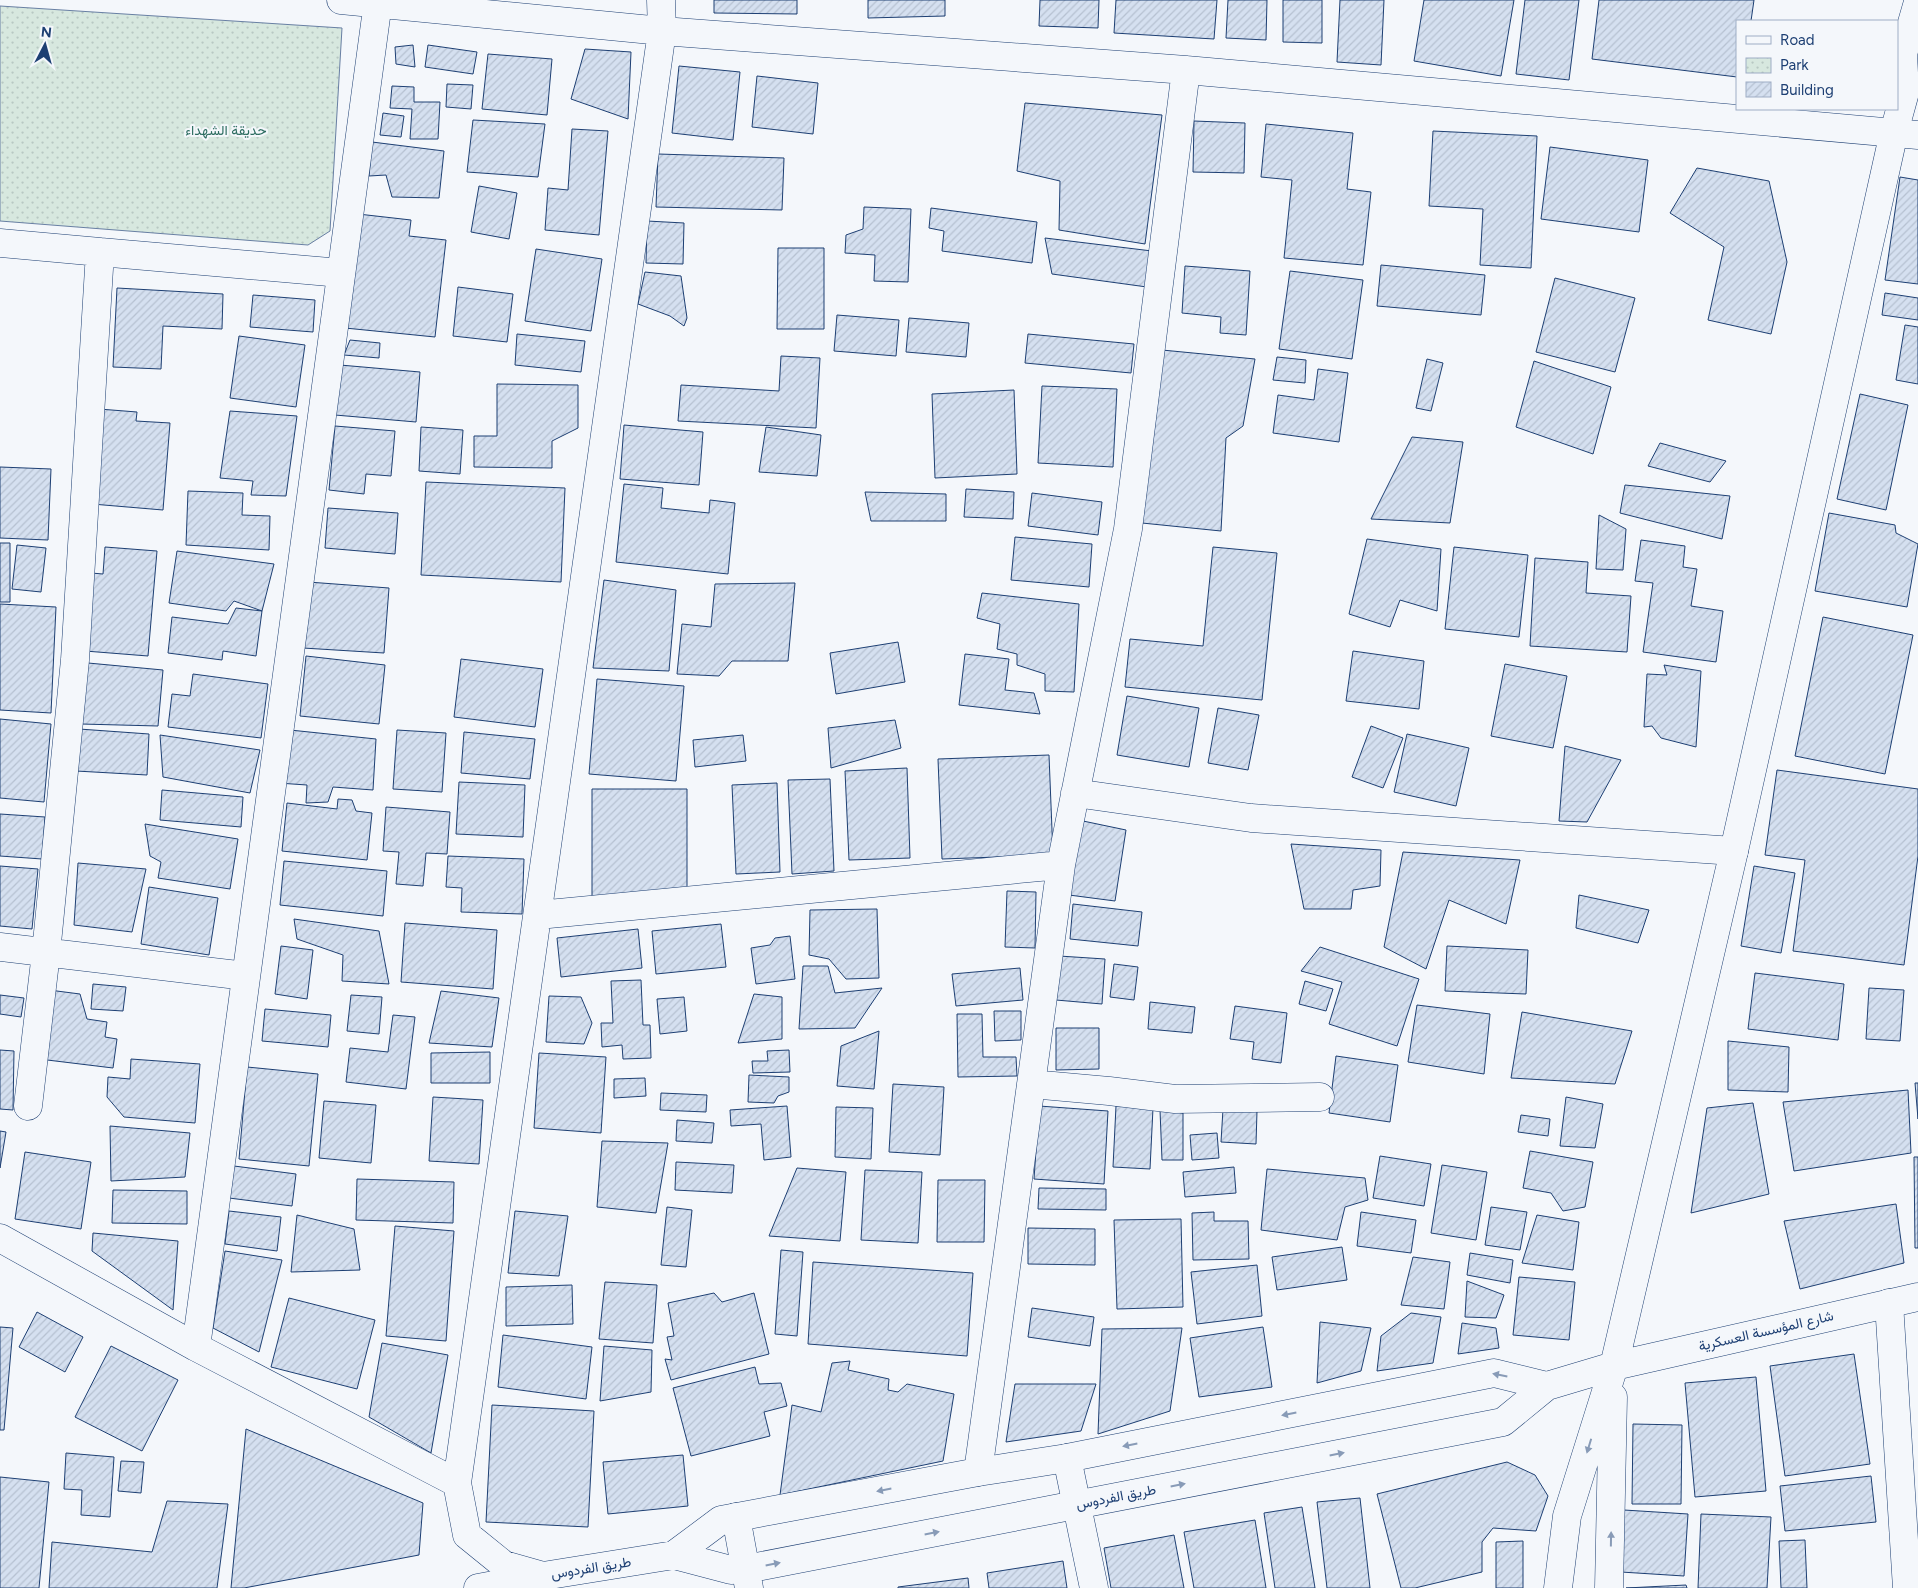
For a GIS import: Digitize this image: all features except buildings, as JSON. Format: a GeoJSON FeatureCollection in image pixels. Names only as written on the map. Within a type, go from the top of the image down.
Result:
{"type":"FeatureCollection","features":[{"type":"Feature","properties":{"kind":"street"},"geometry":{"type":"LineString","coordinates":[[341,0],[378,2],[662,31],[1186,70],[1906,134]]}},
{"type":"Feature","properties":{"kind":"street"},"geometry":{"type":"LineString","coordinates":[[543,1576],[504,1565],[467,1535],[458,1484],[662,31],[661,0]]}},
{"type":"Feature","properties":{"kind":"street"},"geometry":{"type":"LineString","coordinates":[[196,1347],[378,2]]}},
{"type":"Feature","properties":{"kind":"street"},"geometry":{"type":"LineString","coordinates":[[1558,1588],[1567,1516],[1614,1366],[1734,851],[1906,134],[1912,85],[1904,54],[1918,2]]}},
{"type":"Feature","properties":{"kind":"street"},"geometry":{"type":"LineString","coordinates":[[978,1472],[1061,865],[1128,529],[1186,70]]}},
{"type":"Feature","properties":{"kind":"street"},"geometry":{"type":"LineString","coordinates":[[0,242],[341,273]]}},
{"type":"Feature","properties":{"kind":"street"},"geometry":{"type":"LineString","coordinates":[[28,1106],[46,953],[75,660],[100,252]]}},
{"type":"Feature","properties":{"kind":"street"},"geometry":{"type":"LineString","coordinates":[[1075,793],[1252,818],[1734,851]]}},
{"type":"Feature","properties":{"kind":"street"},"geometry":{"type":"LineString","coordinates":[[538,915],[1061,865]]}},
{"type":"Feature","properties":{"kind":"street"},"geometry":{"type":"LineString","coordinates":[[0,947],[246,976]]}},
{"type":"Feature","properties":{"kind":"street"},"geometry":{"type":"LineString","coordinates":[[1031,1084],[1175,1099],[1320,1096]]}},
{"type":"Feature","properties":{"kind":"street"},"geometry":{"type":"LineString","coordinates":[[0,1238],[196,1347],[458,1484]]}},
{"type":"Feature","properties":{"kind":"street","name":"شارع المؤسسة العسكرية"},"geometry":{"type":"LineString","coordinates":[[1614,1366],[1918,1297]]}},
{"type":"Feature","properties":{"kind":"street"},"geometry":{"type":"LineString","coordinates":[[1888,1303],[1907,1588]]}},
{"type":"Feature","properties":{"kind":"street"},"geometry":{"type":"LineString","coordinates":[[1609,1588],[1614,1366]]}},
{"type":"Feature","properties":{"kind":"street","name":"طريق الفردوس"},"geometry":{"type":"LineString","coordinates":[[478,1588],[674,1555],[731,1570],[748,1578],[1076,1505],[1503,1422],[1547,1386],[1614,1366]]}},
{"type":"Feature","properties":{"kind":"street","name":"طريق الفردوس"},"geometry":{"type":"LineString","coordinates":[[674,1555],[721,1520],[736,1517],[978,1472],[1067,1458],[1494,1372],[1547,1386]]}},
{"type":"Feature","properties":{"kind":"street"},"geometry":{"type":"LineString","coordinates":[[1067,1458],[1094,1588]]}},
{"type":"Feature","properties":{"kind":"street"},"geometry":{"type":"LineString","coordinates":[[736,1517],[748,1578]]}},
{"type":"Feature","properties":{"kind":"green space","name":"حديقة الشهداء"},"geometry":{"type":"Polygon","coordinates":[[[0,6],[342,28],[330,231],[308,245],[0,221],[0,6]]]}}]}
